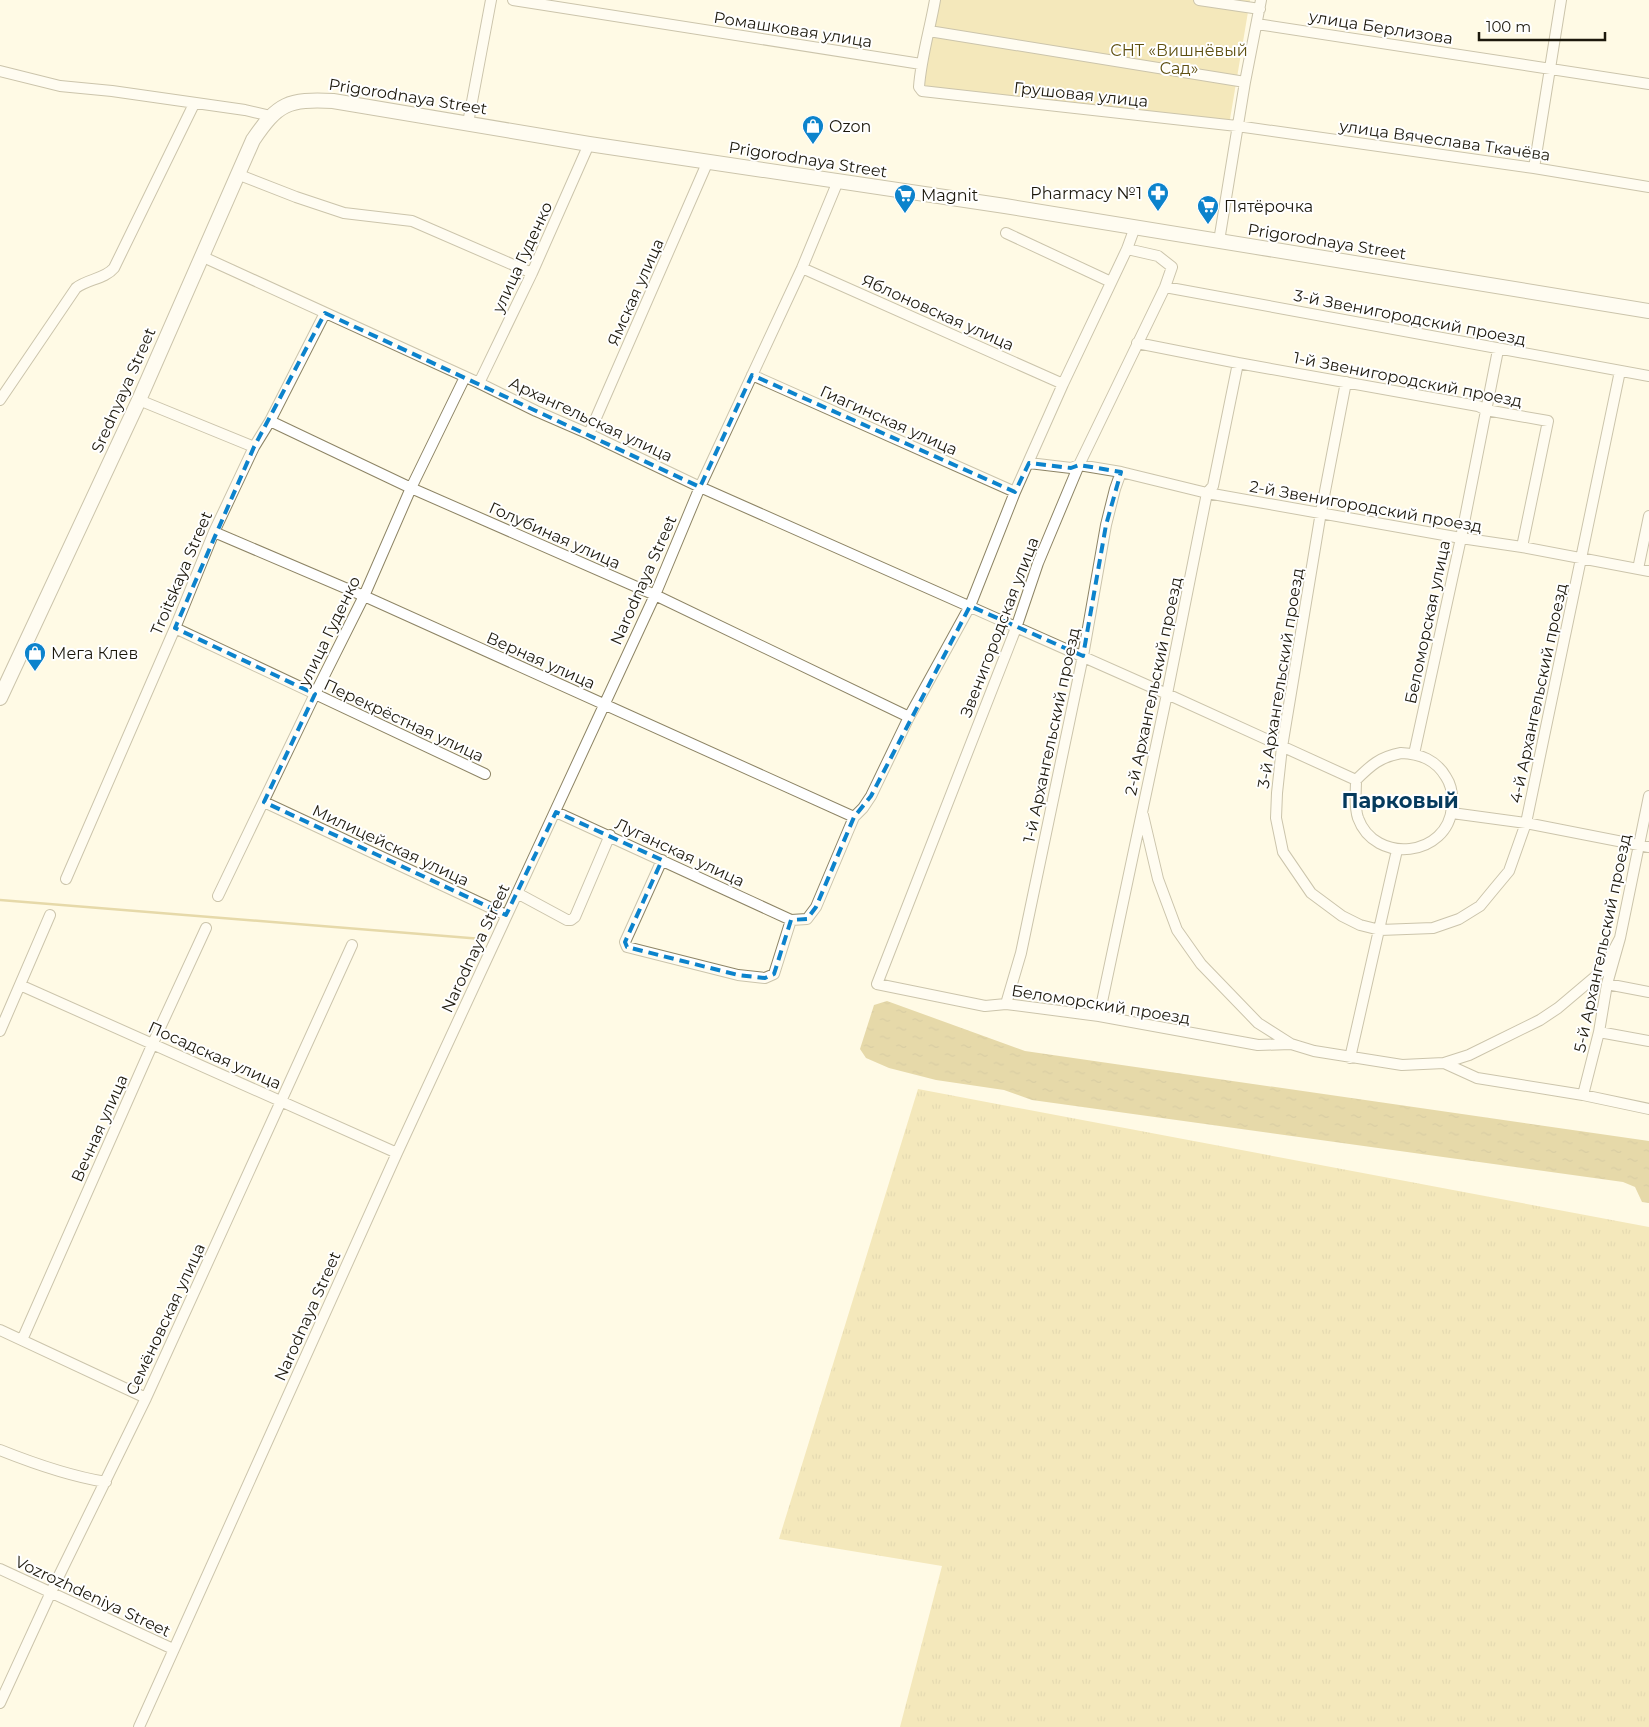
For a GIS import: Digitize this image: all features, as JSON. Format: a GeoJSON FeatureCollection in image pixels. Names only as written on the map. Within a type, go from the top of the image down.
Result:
{"type":"FeatureCollection","features":[{"type":"Feature","properties":{"kind":"street"},"geometry":{"type":"LineString","coordinates":[[468,123],[491,0]]}},
{"type":"Feature","properties":{"kind":"street","name":"Ромашковая улица"},"geometry":{"type":"LineString","coordinates":[[513,0],[920,64]]}},
{"type":"Feature","properties":{"kind":"street"},"geometry":{"type":"LineString","coordinates":[[920,64],[935,0]]}},
{"type":"Feature","properties":{"kind":"street"},"geometry":{"type":"LineString","coordinates":[[1199,0],[1260,5],[1218,241]]}},
{"type":"Feature","properties":{"kind":"street"},"geometry":{"type":"LineString","coordinates":[[1534,168],[1561,0]]}},
{"type":"Feature","properties":{"kind":"street","name":"улица Берлизова"},"geometry":{"type":"LineString","coordinates":[[1257,24],[1649,84]]}},
{"type":"Feature","properties":{"kind":"street"},"geometry":{"type":"LineString","coordinates":[[929,31],[1245,82]]}},
{"type":"Feature","properties":{"kind":"street","name":"Грушовая улица"},"geometry":{"type":"LineString","coordinates":[[920,64],[919,87],[922,91],[1237,126]]}},
{"type":"Feature","properties":{"kind":"street"},"geometry":{"type":"LineString","coordinates":[[0,71],[60,86],[112,91],[244,110],[270,116]]}},
{"type":"Feature","properties":{"kind":"street","name":"Prigorodnaya Street"},"geometry":{"type":"LineString","coordinates":[[287,104],[306,99],[333,101],[589,144],[1005,206],[1649,311]]}},
{"type":"Feature","properties":{"kind":"street"},"geometry":{"type":"LineString","coordinates":[[0,400],[76,288],[83,282],[110,272],[114,268],[194,104]]}},
{"type":"Feature","properties":{"kind":"street","name":"Srednyaya Street"},"geometry":{"type":"LineString","coordinates":[[0,698],[139,400],[252,140],[270,116],[287,104]]}},
{"type":"Feature","properties":{"kind":"street","name":"улица Вячеслава Ткачёва"},"geometry":{"type":"LineString","coordinates":[[1237,126],[1534,168],[1649,187]]}},
{"type":"Feature","properties":{"kind":"street","name":"улица Гуденко"},"geometry":{"type":"LineString","coordinates":[[480,383],[532,273],[589,144]]}},
{"type":"Feature","properties":{"kind":"street","name":"Ямская улица"},"geometry":{"type":"LineString","coordinates":[[589,434],[708,161]]}},
{"type":"Feature","properties":{"kind":"street"},"geometry":{"type":"LineString","coordinates":[[237,174],[344,214],[412,221],[532,273]]}},
{"type":"Feature","properties":{"kind":"street","name":"Narodnaya Street"},"geometry":{"type":"LineString","coordinates":[[139,1727],[506,915],[556,812],[655,595],[700,487],[802,268],[838,181]]}},
{"type":"Feature","properties":{"kind":"street","name":"Звенигородская улица"},"geometry":{"type":"LineString","coordinates":[[791,920],[806,920],[816,908],[854,817],[871,796],[909,717],[970,606],[1015,492],[1063,384],[1127,250],[1135,227]]}},
{"type":"Feature","properties":{"kind":"street"},"geometry":{"type":"LineString","coordinates":[[1006,233],[1111,282]]}},
{"type":"Feature","properties":{"kind":"street","name":"Звенигородская улица"},"geometry":{"type":"LineString","coordinates":[[877,984],[1016,628],[1038,563],[1079,465],[1165,287],[1172,268],[1158,256],[1127,250]]}},
{"type":"Feature","properties":{"kind":"street","name":"Архангельская улица"},"geometry":{"type":"LineString","coordinates":[[201,256],[480,383],[536,412],[589,434],[700,487],[1016,628]]}},
{"type":"Feature","properties":{"kind":"street","name":"Яблоновская улица"},"geometry":{"type":"LineString","coordinates":[[802,268],[1063,384]]}},
{"type":"Feature","properties":{"kind":"street","name":"3-й Звенигородский проезд"},"geometry":{"type":"LineString","coordinates":[[1165,287],[1498,350],[1649,376]]}},
{"type":"Feature","properties":{"kind":"street","name":"Troitskaya Street"},"geometry":{"type":"LineString","coordinates":[[66,879],[175,628],[214,532],[254,448],[270,421],[325,313]]}},
{"type":"Feature","properties":{"kind":"street","name":"1-й Звенигородский проезд"},"geometry":{"type":"LineString","coordinates":[[1137,343],[1478,406],[1486,410],[1548,421],[1522,547]]}},
{"type":"Feature","properties":{"kind":"street","name":"Беломорская улица"},"geometry":{"type":"LineString","coordinates":[[1414,754],[1461,538],[1498,350]]}},
{"type":"Feature","properties":{"kind":"street","name":"2-й Архангельский проезд"},"geometry":{"type":"LineString","coordinates":[[1099,1016],[1168,694],[1207,494],[1213,486],[1238,363]]}},
{"type":"Feature","properties":{"kind":"street","name":"4-й Архангельский проезд"},"geometry":{"type":"LineString","coordinates":[[1380,930],[1433,928],[1459,919],[1480,906],[1509,871],[1526,823],[1620,371]]}},
{"type":"Feature","properties":{"kind":"street","name":"Гиагинская улица"},"geometry":{"type":"LineString","coordinates":[[752,375],[1015,492]]}},
{"type":"Feature","properties":{"kind":"street","name":"улица Гуденко"},"geometry":{"type":"LineString","coordinates":[[218,896],[364,596],[410,488],[465,377]]}},
{"type":"Feature","properties":{"kind":"street","name":"3-й Архангельский проезд"},"geometry":{"type":"LineString","coordinates":[[1346,382],[1321,512],[1282,746],[1276,818],[1283,852],[1311,893],[1342,916],[1360,925],[1380,930]]}},
{"type":"Feature","properties":{"kind":"street"},"geometry":{"type":"LineString","coordinates":[[139,400],[254,448]]}},
{"type":"Feature","properties":{"kind":"street","name":"Голубиная улица"},"geometry":{"type":"LineString","coordinates":[[270,421],[410,488],[655,595],[909,717]]}},
{"type":"Feature","properties":{"kind":"street","name":"2-й Звенигородский проезд"},"geometry":{"type":"LineString","coordinates":[[1029,463],[1071,468],[1079,465],[1121,472],[1207,494],[1522,547],[1649,571]]}},
{"type":"Feature","properties":{"kind":"street","name":"1-й Архангельский проезд"},"geometry":{"type":"LineString","coordinates":[[1006,1004],[1020,953],[1083,656],[1106,525],[1121,472]]}},
{"type":"Feature","properties":{"kind":"street"},"geometry":{"type":"LineString","coordinates":[[1638,569],[1649,516]]}},
{"type":"Feature","properties":{"kind":"street","name":"Верная улица"},"geometry":{"type":"LineString","coordinates":[[214,532],[364,596],[854,817]]}},
{"type":"Feature","properties":{"kind":"street","name":"Перекрёстная улица"},"geometry":{"type":"LineString","coordinates":[[175,628],[485,774]]}},
{"type":"Feature","properties":{"kind":"street"},"geometry":{"type":"LineString","coordinates":[[1016,628],[1083,656],[1356,780]]}},
{"type":"Feature","properties":{"kind":"street"},"geometry":{"type":"LineString","coordinates":[[1401,752],[1414,754],[1429,759],[1441,769],[1449,782],[1453,797],[1452,813],[1448,824],[1432,842],[1410,850],[1397,850],[1374,840],[1364,830],[1355,806],[1356,780],[1377,761],[1389,755],[1401,752]]}},
{"type":"Feature","properties":{"kind":"street","name":"5-й Архангельский проезд"},"geometry":{"type":"LineString","coordinates":[[1584,1095],[1599,1032],[1607,984],[1644,846],[1649,796]]}},
{"type":"Feature","properties":{"kind":"street","name":"Милицейская улица"},"geometry":{"type":"LineString","coordinates":[[264,802],[506,915]]}},
{"type":"Feature","properties":{"kind":"street","name":"Беломорский проезд"},"geometry":{"type":"LineString","coordinates":[[1142,811],[1158,879],[1177,930],[1201,964],[1258,1023],[1291,1044],[1314,1052],[1402,1065],[1444,1063],[1470,1055],[1546,1016],[1603,970],[1620,938]]}},
{"type":"Feature","properties":{"kind":"street","name":"Луганская улица"},"geometry":{"type":"LineString","coordinates":[[556,812],[610,835],[791,920]]}},
{"type":"Feature","properties":{"kind":"street"},"geometry":{"type":"LineString","coordinates":[[1452,813],[1526,823],[1644,846]]}},
{"type":"Feature","properties":{"kind":"street"},"geometry":{"type":"LineString","coordinates":[[517,893],[567,920],[571,920],[575,917],[610,835]]}},
{"type":"Feature","properties":{"kind":"street"},"geometry":{"type":"LineString","coordinates":[[1350,1058],[1397,850]]}},
{"type":"Feature","properties":{"kind":"street"},"geometry":{"type":"LineString","coordinates":[[662,860],[625,942],[627,948],[738,975],[765,978],[774,974],[791,920]]}},
{"type":"Feature","properties":{"kind":"street"},"geometry":{"type":"LineString","coordinates":[[0,1031],[50,915]]}},
{"type":"Feature","properties":{"kind":"street","name":"Вечная улица"},"geometry":{"type":"LineString","coordinates":[[22,1340],[152,1043],[206,928]]}},
{"type":"Feature","properties":{"kind":"street","name":"Семёновская улица"},"geometry":{"type":"LineString","coordinates":[[0,1703],[146,1398],[352,945]]}},
{"type":"Feature","properties":{"kind":"street","name":"Беломорский проезд"},"geometry":{"type":"LineString","coordinates":[[877,984],[985,1006],[1006,1004],[1099,1016],[1258,1045],[1291,1044]]}},
{"type":"Feature","properties":{"kind":"street"},"geometry":{"type":"LineString","coordinates":[[1607,984],[1649,992]]}},
{"type":"Feature","properties":{"kind":"street","name":"Посадская улица"},"geometry":{"type":"LineString","coordinates":[[20,985],[398,1153]]}},
{"type":"Feature","properties":{"kind":"street"},"geometry":{"type":"LineString","coordinates":[[1599,1032],[1649,1041]]}},
{"type":"Feature","properties":{"kind":"street","name":"Беломорский проезд"},"geometry":{"type":"LineString","coordinates":[[1444,1063],[1477,1078],[1584,1095],[1649,1109]]}},
{"type":"Feature","properties":{"kind":"street"},"geometry":{"type":"LineString","coordinates":[[0,1330],[146,1398]]}},
{"type":"Feature","properties":{"kind":"street"},"geometry":{"type":"LineString","coordinates":[[0,1450],[34,1464],[78,1477],[106,1482]]}},
{"type":"Feature","properties":{"kind":"street","name":"Vozrozhdeniya Street"},"geometry":{"type":"LineString","coordinates":[[0,1569],[173,1649]]}},
{"type":"Feature","properties":{"kind":"highlighted area"},"geometry":{"type":"Polygon","coordinates":[[[325,313],[700,487],[752,375],[1015,492],[1029,463],[1071,468],[1079,465],[1121,472],[1106,525],[1083,656],[970,606],[871,796],[854,817],[816,907],[807,919],[791,920],[774,974],[765,978],[738,975],[627,947],[625,942],[662,860],[556,812],[506,915],[264,802],[315,694],[175,628],[254,447],[325,313]]]}},
{"type":"Feature","properties":{"kind":"green space","name":"СНТ «Вишнёвый Cад»"},"geometry":{"type":"Polygon","coordinates":[[[935,0],[1250,0],[1229,125],[922,91],[935,0]]]}},
{"type":"Feature","properties":{"kind":"green space"},"geometry":{"type":"Polygon","coordinates":[[[918,1089],[1649,1227],[1649,1727],[900,1727],[942,1566],[779,1539],[918,1089]]]}},
{"type":"Feature","properties":{"kind":"water"},"geometry":{"type":"Polygon","coordinates":[[[887,1001],[1025,1051],[1649,1141],[1649,1203],[1642,1202],[1635,1187],[1623,1182],[1032,1100],[1004,1090],[936,1080],[889,1068],[866,1058],[860,1049],[874,1005],[887,1001]]]}},
{"type":"Feature","properties":{"kind":"waterway"},"geometry":{"type":"LineString","coordinates":[[0,900],[482,939]]}},
{"type":"Feature","properties":{"kind":"place","name":"Ozon"},"geometry":{"type":"Point","coordinates":[813,145]}},
{"type":"Feature","properties":{"kind":"place","name":"Pharmacy №1"},"geometry":{"type":"Point","coordinates":[1158,212]}},
{"type":"Feature","properties":{"kind":"place","name":"Magnit"},"geometry":{"type":"Point","coordinates":[905,214]}},
{"type":"Feature","properties":{"kind":"place","name":"Пятёрочка"},"geometry":{"type":"Point","coordinates":[1208,225]}},
{"type":"Feature","properties":{"kind":"place","name":"Мега Клев"},"geometry":{"type":"Point","coordinates":[35,672]}},
{"type":"Feature","properties":{"kind":"district","name":"Парковый"},"geometry":{"type":"Point","coordinates":[1400,801]}}]}
